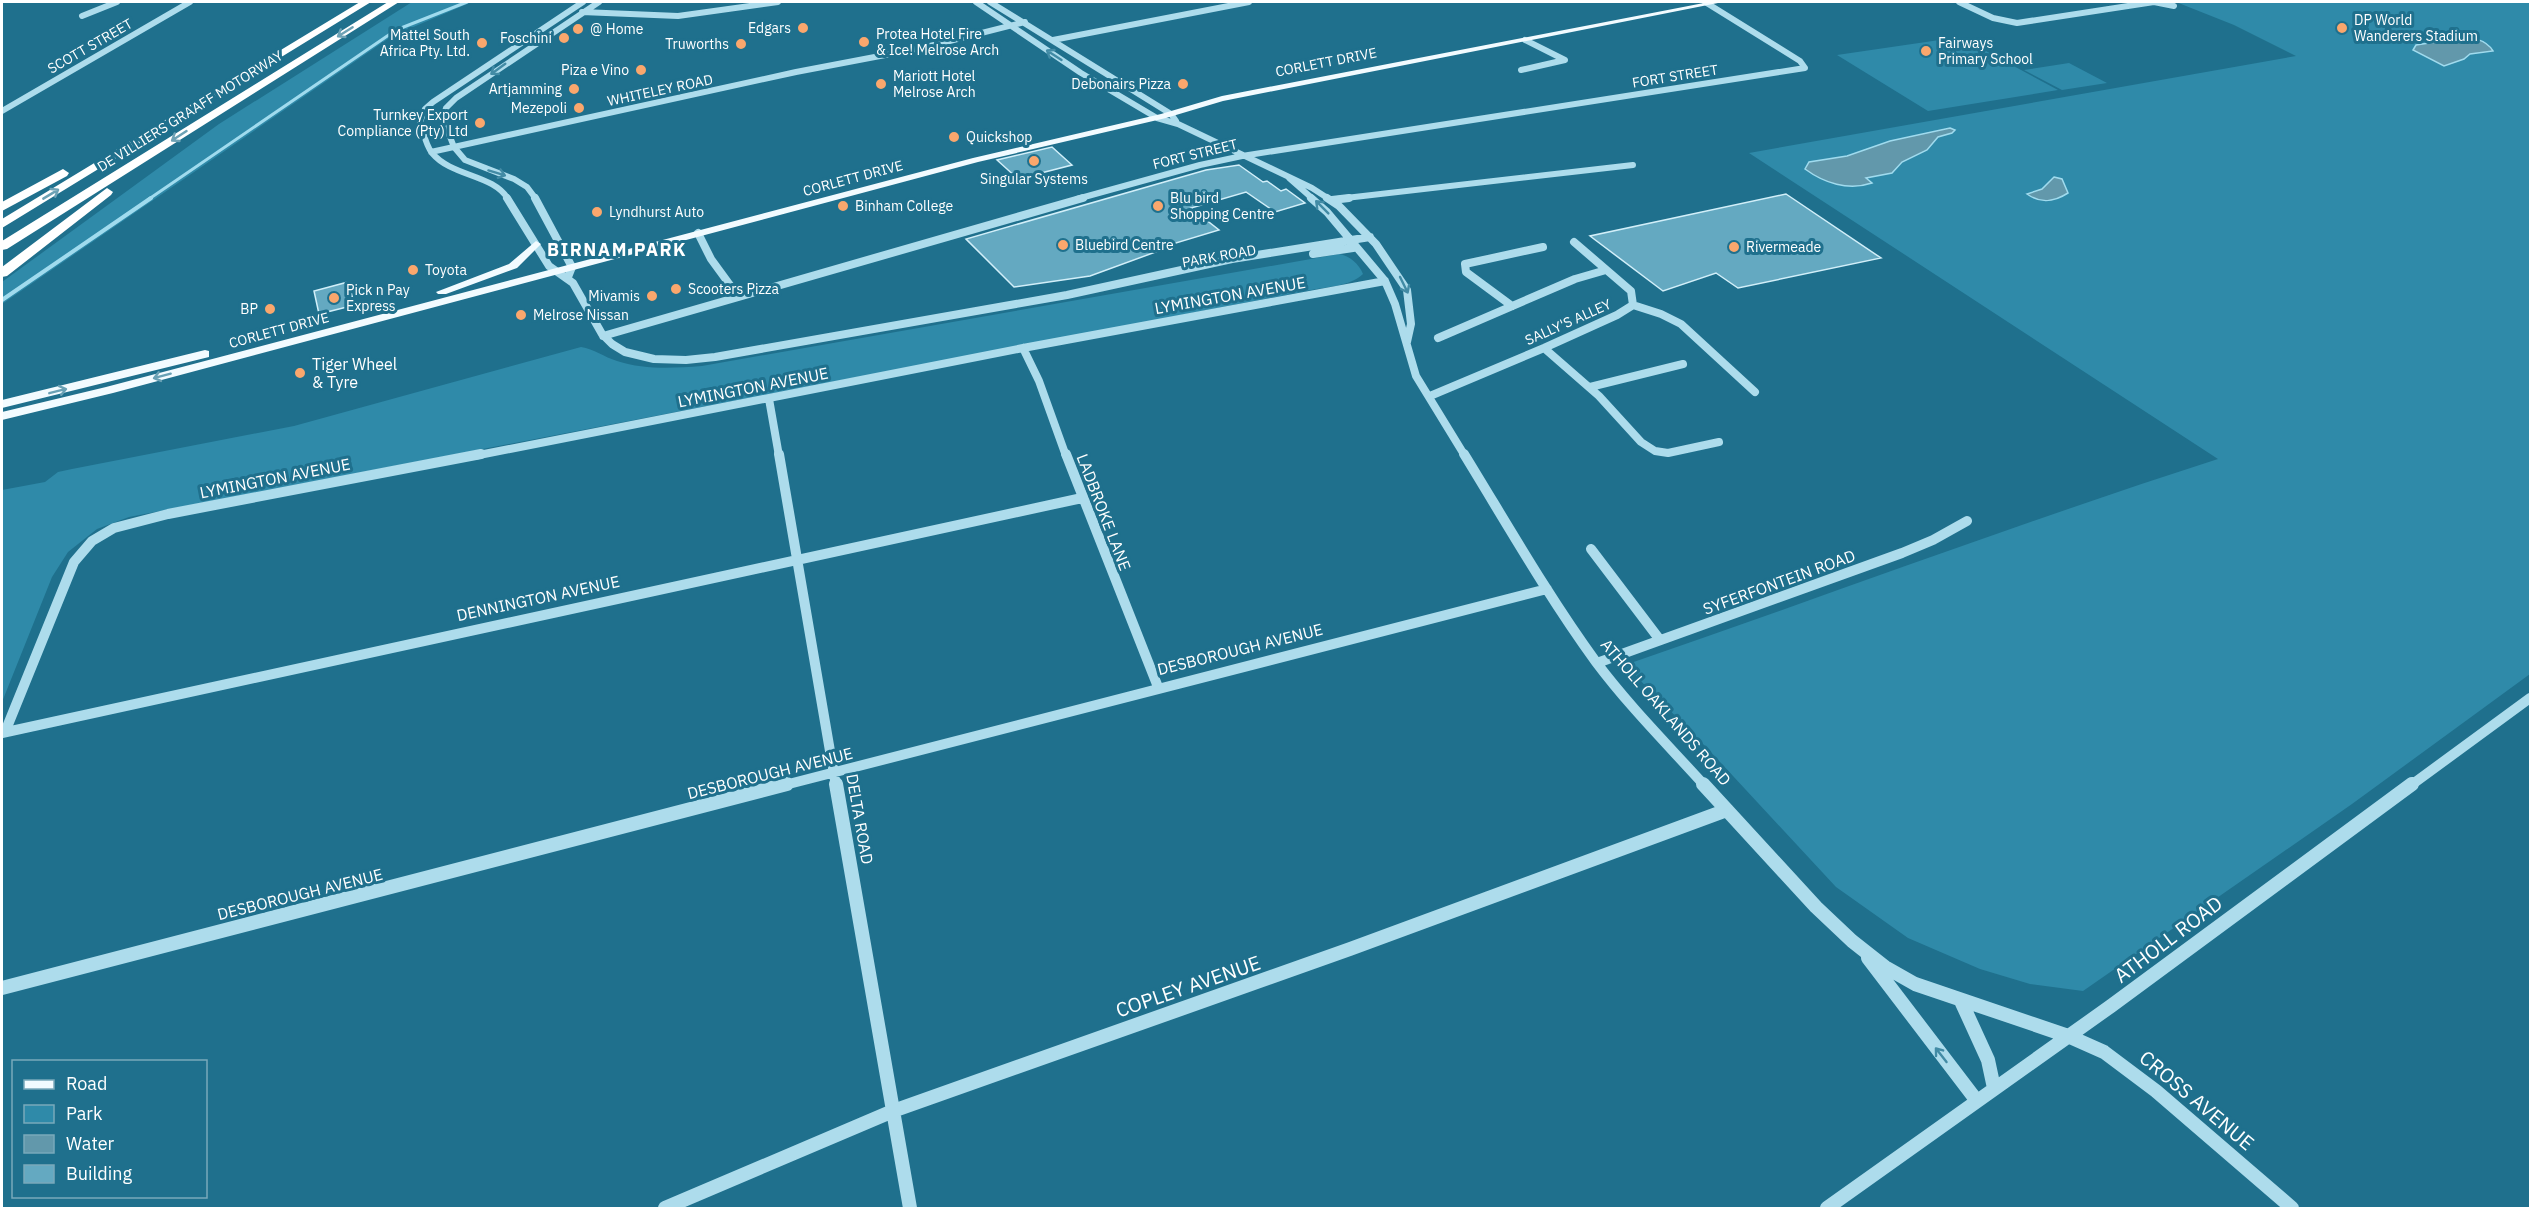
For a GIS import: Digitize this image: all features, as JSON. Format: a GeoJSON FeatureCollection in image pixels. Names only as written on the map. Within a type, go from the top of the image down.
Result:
{"type":"FeatureCollection","features":[{"type":"Feature","properties":{"kind":"highway"},"geometry":{"type":"LineString","coordinates":[[2,224],[366,2]]}},
{"type":"Feature","properties":{"kind":"highway","name":"DE VILLIERS GRAAFF MOTORWAY"},"geometry":{"type":"LineString","coordinates":[[2,246],[394,2]]}},
{"type":"Feature","properties":{"kind":"highway"},"geometry":{"type":"LineString","coordinates":[[2,207],[216,87],[248,72]]}},
{"type":"Feature","properties":{"kind":"highway"},"geometry":{"type":"LineString","coordinates":[[2,273],[135,171],[143,159]]}},
{"type":"Feature","properties":{"kind":"main road","name":"CORLETT DRIVE"},"geometry":{"type":"LineString","coordinates":[[569,269],[1269,82],[1686,2]]}},
{"type":"Feature","properties":{"kind":"main road","name":"CORLETT DRIVE"},"geometry":{"type":"LineString","coordinates":[[2,404],[442,292],[551,269],[569,269],[1146,111],[1171,114],[1222,99],[1277,87],[1719,2]]}},
{"type":"Feature","properties":{"kind":"main road"},"geometry":{"type":"LineString","coordinates":[[442,292],[513,266],[536,244]]}},
{"type":"Feature","properties":{"kind":"main road","name":"CORLETT DRIVE"},"geometry":{"type":"LineString","coordinates":[[2,416],[551,269]]}},
{"type":"Feature","properties":{"kind":"street"},"geometry":{"type":"LineString","coordinates":[[82,16],[117,2]]}},
{"type":"Feature","properties":{"kind":"street","name":"SCOTT STREET"},"geometry":{"type":"LineString","coordinates":[[2,111],[190,2]]}},
{"type":"Feature","properties":{"kind":"street"},"geometry":{"type":"LineString","coordinates":[[551,269],[502,191],[488,182],[454,171],[431,152],[420,122],[425,109],[497,57],[583,2]]}},
{"type":"Feature","properties":{"kind":"street"},"geometry":{"type":"LineString","coordinates":[[599,2],[507,62],[450,103],[443,119],[454,147],[465,160],[521,182],[537,201],[603,336]]}},
{"type":"Feature","properties":{"kind":"street"},"geometry":{"type":"LineString","coordinates":[[568,11],[668,16],[778,2]]}},
{"type":"Feature","properties":{"kind":"street"},"geometry":{"type":"LineString","coordinates":[[976,2],[1081,73],[1146,111]]}},
{"type":"Feature","properties":{"kind":"street","name":"ATHOLL OAKLANDS ROAD"},"geometry":{"type":"LineString","coordinates":[[990,2],[1053,40],[1178,124],[1312,188],[1332,200],[1373,240],[1407,290],[1411,324],[1406,345]]}},
{"type":"Feature","properties":{"kind":"street"},"geometry":{"type":"LineString","coordinates":[[1053,40],[1248,2]]}},
{"type":"Feature","properties":{"kind":"street"},"geometry":{"type":"LineString","coordinates":[[1959,2],[1993,18],[2021,23],[2154,2],[2174,6]]}},
{"type":"Feature","properties":{"kind":"street","name":"FORT STREET"},"geometry":{"type":"LineString","coordinates":[[603,336],[1135,183],[1242,156],[1803,69],[1804,65],[1707,3]]}},
{"type":"Feature","properties":{"kind":"street"},"geometry":{"type":"LineString","coordinates":[[997,15],[987,30],[1014,34],[1032,41]]}},
{"type":"Feature","properties":{"kind":"street","name":"WHITELEY ROAD"},"geometry":{"type":"LineString","coordinates":[[431,152],[894,51],[922,48],[1022,21]]}},
{"type":"Feature","properties":{"kind":"street"},"geometry":{"type":"LineString","coordinates":[[1521,70],[1565,60],[1525,40]]}},
{"type":"Feature","properties":{"kind":"street"},"geometry":{"type":"LineString","coordinates":[[1081,73],[1084,68],[1083,60]]}},
{"type":"Feature","properties":{"kind":"street"},"geometry":{"type":"LineString","coordinates":[[801,62],[807,70]]}},
{"type":"Feature","properties":{"kind":"street","name":"ATHOLL OAKLANDS ROAD"},"geometry":{"type":"LineString","coordinates":[[1171,114],[1178,124]]}},
{"type":"Feature","properties":{"kind":"street"},"geometry":{"type":"LineString","coordinates":[[1332,200],[1633,165]]}},
{"type":"Feature","properties":{"kind":"street","name":"ATHOLL OAKLANDS ROAD"},"geometry":{"type":"LineString","coordinates":[[1288,178],[1327,212],[1385,281],[1391,292],[1416,376],[1547,589],[1597,663],[1620,692],[1727,810],[1816,907],[1863,951],[1899,976],[1961,1001],[2068,1036]]}},
{"type":"Feature","properties":{"kind":"street"},"geometry":{"type":"LineString","coordinates":[[698,233],[711,259],[738,296]]}},
{"type":"Feature","properties":{"kind":"street","name":"PARK ROAD"},"geometry":{"type":"LineString","coordinates":[[603,336],[634,355],[665,361],[696,360],[1373,240]]}},
{"type":"Feature","properties":{"kind":"street","name":"SALLY'S ALLEY"},"geometry":{"type":"LineString","coordinates":[[1430,396],[1544,348],[1617,315],[1632,305],[1633,296],[1630,291],[1574,242]]}},
{"type":"Feature","properties":{"kind":"street"},"geometry":{"type":"LineString","coordinates":[[1512,306],[1466,272],[1466,264],[1543,247]]}},
{"type":"Feature","properties":{"kind":"street"},"geometry":{"type":"LineString","coordinates":[[1438,338],[1575,279],[1606,270]]}},
{"type":"Feature","properties":{"kind":"street","name":"LYMINGTON AVENUE"},"geometry":{"type":"LineString","coordinates":[[3,733],[74,562],[92,541],[126,523],[1023,348],[1385,281]]}},
{"type":"Feature","properties":{"kind":"street"},"geometry":{"type":"LineString","coordinates":[[1632,305],[1661,314],[1681,324],[1755,392]]}},
{"type":"Feature","properties":{"kind":"street","name":"LADBROKE LANE"},"geometry":{"type":"LineString","coordinates":[[1023,348],[1039,381],[1082,498],[1158,687]]}},
{"type":"Feature","properties":{"kind":"street"},"geometry":{"type":"LineString","coordinates":[[1544,348],[1590,387],[1641,442],[1655,451],[1668,453],[1719,442]]}},
{"type":"Feature","properties":{"kind":"street"},"geometry":{"type":"LineString","coordinates":[[1590,387],[1683,364]]}},
{"type":"Feature","properties":{"kind":"street","name":"DELTA ROAD"},"geometry":{"type":"LineString","coordinates":[[769,399],[836,773],[910,1209]]}},
{"type":"Feature","properties":{"kind":"street","name":"DENNINGTON AVENUE"},"geometry":{"type":"LineString","coordinates":[[3,733],[797,558],[1082,498]]}},
{"type":"Feature","properties":{"kind":"street","name":"SYFERFONTEIN ROAD"},"geometry":{"type":"LineString","coordinates":[[1597,663],[1902,553],[1933,540],[1967,521]]}},
{"type":"Feature","properties":{"kind":"street"},"geometry":{"type":"LineString","coordinates":[[1591,549],[1660,640]]}},
{"type":"Feature","properties":{"kind":"street","name":"DESBOROUGH AVENUE"},"geometry":{"type":"LineString","coordinates":[[2,988],[836,773],[1158,687],[1547,589]]}},
{"type":"Feature","properties":{"kind":"street","name":"ATHOLL ROAD"},"geometry":{"type":"LineString","coordinates":[[1827,1209],[2111,1006],[2530,698]]}},
{"type":"Feature","properties":{"kind":"street","name":"COPLEY AVENUE"},"geometry":{"type":"LineString","coordinates":[[665,1209],[893,1111],[1350,949],[1727,810]]}},
{"type":"Feature","properties":{"kind":"street","name":"ATHOLL OAKLANDS ROAD"},"geometry":{"type":"LineString","coordinates":[[1863,951],[1905,1010],[1977,1101]]}},
{"type":"Feature","properties":{"kind":"street"},"geometry":{"type":"LineString","coordinates":[[1961,1001],[1988,1060],[1994,1088]]}},
{"type":"Feature","properties":{"kind":"street","name":"CROSS AVENUE"},"geometry":{"type":"LineString","coordinates":[[2068,1036],[2104,1052],[2140,1079],[2292,1209]]}},
{"type":"Feature","properties":{"kind":"green space"},"geometry":{"type":"Polygon","coordinates":[[[412,2],[472,2],[392,36],[2,304],[2,282],[219,124],[412,2]]]}},
{"type":"Feature","properties":{"kind":"green space"},"geometry":{"type":"Polygon","coordinates":[[[2176,2],[2530,2],[2530,674],[2352,804],[2083,991],[2030,984],[1980,969],[1908,938],[1836,887],[1708,749],[1625,665],[2218,459],[1749,153],[2296,56],[2234,25],[2176,2]]]}},
{"type":"Feature","properties":{"kind":"green space"},"geometry":{"type":"Polygon","coordinates":[[[1960,37],[2058,90],[1928,111],[1837,55],[1960,37]]]}},
{"type":"Feature","properties":{"kind":"green space"},"geometry":{"type":"Polygon","coordinates":[[[2069,63],[2107,83],[2062,90],[2024,70],[2069,63]]]}},
{"type":"Feature","properties":{"kind":"green space"},"geometry":{"type":"Polygon","coordinates":[[[1339,254],[1354,261],[1363,274],[1351,282],[1336,286],[129,517],[97,529],[68,552],[52,577],[2,702],[2,490],[45,482],[58,472],[294,426],[581,347],[617,361],[638,366],[670,368],[702,366],[1339,254]]]}},
{"type":"Feature","properties":{"kind":"water"},"geometry":{"type":"Polygon","coordinates":[[[2456,37],[2477,39],[2493,51],[2470,54],[2464,59],[2444,66],[2413,50],[2416,45],[2456,37]]]}},
{"type":"Feature","properties":{"kind":"water"},"geometry":{"type":"Polygon","coordinates":[[[1950,128],[1955,130],[1938,137],[1927,150],[1902,162],[1892,173],[1866,178],[1872,183],[1845,186],[1828,182],[1805,169],[1809,162],[1847,156],[1890,141],[1950,128]]]}},
{"type":"Feature","properties":{"kind":"water"},"geometry":{"type":"Polygon","coordinates":[[[2054,177],[2062,179],[2068,193],[2048,201],[2027,194],[2042,189],[2054,177]]]}},
{"type":"Feature","properties":{"kind":"building","name":"Singular Systems"},"geometry":{"type":"Polygon","coordinates":[[[1052,147],[1072,165],[1018,179],[997,160],[1052,147]]]}},
{"type":"Feature","properties":{"kind":"building"},"geometry":{"type":"Polygon","coordinates":[[[1239,165],[1263,182],[1267,181],[1281,191],[1286,189],[1305,203],[1275,212],[1246,192],[1191,208],[1219,230],[1159,248],[1161,250],[1090,276],[1014,287],[966,239],[1206,170],[1239,165]]]}},
{"type":"Feature","properties":{"kind":"building","name":"Rivermeade"},"geometry":{"type":"Polygon","coordinates":[[[1786,194],[1881,258],[1738,288],[1716,273],[1663,291],[1590,236],[1786,194]]]}},
{"type":"Feature","properties":{"kind":"building","name":"Pick n Pay Express"},"geometry":{"type":"Polygon","coordinates":[[[348,282],[355,305],[319,314],[314,291],[348,282]]]}},
{"type":"Feature","properties":{"kind":"waterway"},"geometry":{"type":"LineString","coordinates":[[149,199],[396,30],[467,2]]}},
{"type":"Feature","properties":{"kind":"waterway"},"geometry":{"type":"LineString","coordinates":[[2,300],[151,198]]}},
{"type":"Feature","properties":{"kind":"place","name":"Edgars"},"geometry":{"type":"Point","coordinates":[803,28]}},
{"type":"Feature","properties":{"kind":"place","name":"DP World Wanderers Stadium"},"geometry":{"type":"Point","coordinates":[2342,28]}},
{"type":"Feature","properties":{"kind":"place","name":"@ Home"},"geometry":{"type":"Point","coordinates":[578,29]}},
{"type":"Feature","properties":{"kind":"place","name":"Foschini"},"geometry":{"type":"Point","coordinates":[564,38]}},
{"type":"Feature","properties":{"kind":"place","name":"Protea Hotel Fire & Ice! Melrose Arch"},"geometry":{"type":"Point","coordinates":[864,42]}},
{"type":"Feature","properties":{"kind":"place","name":"Mattel South Africa Pty. Ltd."},"geometry":{"type":"Point","coordinates":[482,43]}},
{"type":"Feature","properties":{"kind":"place","name":"Truworths"},"geometry":{"type":"Point","coordinates":[741,44]}},
{"type":"Feature","properties":{"kind":"place","name":"Fairways Primary School"},"geometry":{"type":"Point","coordinates":[1926,51]}},
{"type":"Feature","properties":{"kind":"place","name":"Piza e Vino"},"geometry":{"type":"Point","coordinates":[641,70]}},
{"type":"Feature","properties":{"kind":"place","name":"Mariott Hotel Melrose Arch"},"geometry":{"type":"Point","coordinates":[881,84]}},
{"type":"Feature","properties":{"kind":"place","name":"Debonairs Pizza"},"geometry":{"type":"Point","coordinates":[1183,84]}},
{"type":"Feature","properties":{"kind":"place","name":"Artjamming"},"geometry":{"type":"Point","coordinates":[574,89]}},
{"type":"Feature","properties":{"kind":"place","name":"Mezepoli"},"geometry":{"type":"Point","coordinates":[579,108]}},
{"type":"Feature","properties":{"kind":"place","name":"Turnkey Export Compliance (Pty) Ltd"},"geometry":{"type":"Point","coordinates":[480,123]}},
{"type":"Feature","properties":{"kind":"place","name":"Quickshop"},"geometry":{"type":"Point","coordinates":[954,137]}},
{"type":"Feature","properties":{"kind":"place","name":"Singular Systems"},"geometry":{"type":"Point","coordinates":[1034,161]}},
{"type":"Feature","properties":{"kind":"place","name":"Binham College"},"geometry":{"type":"Point","coordinates":[843,206]}},
{"type":"Feature","properties":{"kind":"place","name":"Blu bird Shopping Centre"},"geometry":{"type":"Point","coordinates":[1158,206]}},
{"type":"Feature","properties":{"kind":"place","name":"Lyndhurst Auto"},"geometry":{"type":"Point","coordinates":[597,212]}},
{"type":"Feature","properties":{"kind":"place","name":"Bluebird Centre"},"geometry":{"type":"Point","coordinates":[1063,245]}},
{"type":"Feature","properties":{"kind":"place","name":"Rivermeade"},"geometry":{"type":"Point","coordinates":[1734,247]}},
{"type":"Feature","properties":{"kind":"place","name":"Toyota"},"geometry":{"type":"Point","coordinates":[413,270]}},
{"type":"Feature","properties":{"kind":"place","name":"Scooters Pizza"},"geometry":{"type":"Point","coordinates":[676,289]}},
{"type":"Feature","properties":{"kind":"place","name":"Mivamis"},"geometry":{"type":"Point","coordinates":[652,296]}},
{"type":"Feature","properties":{"kind":"place","name":"Pick n Pay Express"},"geometry":{"type":"Point","coordinates":[334,298]}},
{"type":"Feature","properties":{"kind":"place","name":"BP"},"geometry":{"type":"Point","coordinates":[270,309]}},
{"type":"Feature","properties":{"kind":"place","name":"Melrose Nissan"},"geometry":{"type":"Point","coordinates":[521,315]}},
{"type":"Feature","properties":{"kind":"place","name":"Tiger Wheel & Tyre"},"geometry":{"type":"Point","coordinates":[300,373]}},
{"type":"Feature","properties":{"kind":"district","name":"BIRNAM PARK"},"geometry":{"type":"Point","coordinates":[617,249]}}]}
